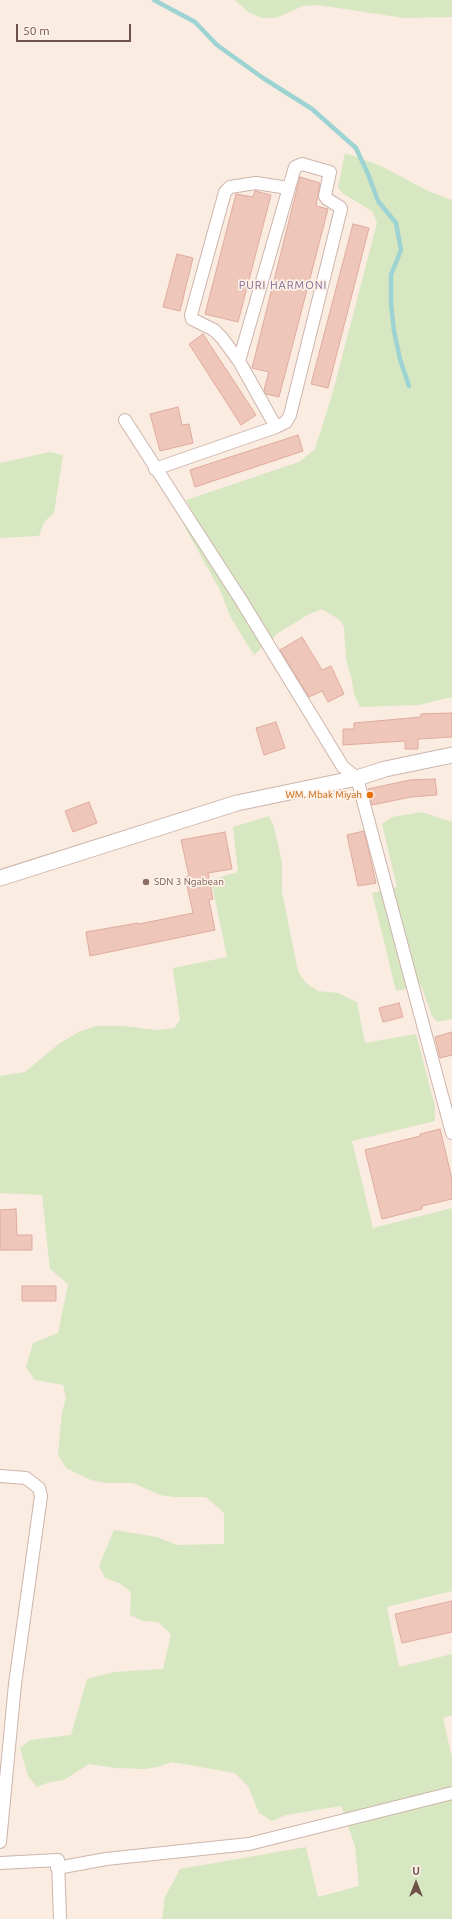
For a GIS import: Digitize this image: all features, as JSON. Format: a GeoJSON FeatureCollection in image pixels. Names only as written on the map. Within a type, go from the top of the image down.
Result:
{"type":"FeatureCollection","features":[{"type":"Feature","properties":{"kind":"street"},"geometry":{"type":"LineString","coordinates":[[155,469],[276,427],[286,422],[290,415],[341,209],[327,199],[326,196],[330,172],[299,164],[295,167],[239,361]]}},
{"type":"Feature","properties":{"kind":"street"},"geometry":{"type":"LineString","coordinates":[[276,427],[239,361],[219,334],[192,319],[192,315],[225,192],[230,187],[256,183],[288,188]]}},
{"type":"Feature","properties":{"kind":"street"},"geometry":{"type":"LineString","coordinates":[[126,420],[155,469],[241,600],[344,767],[357,778],[452,1133]]}},
{"type":"Feature","properties":{"kind":"street"},"geometry":{"type":"LineString","coordinates":[[0,878],[237,803],[357,778],[385,769],[452,755]]}},
{"type":"Feature","properties":{"kind":"street"},"geometry":{"type":"LineString","coordinates":[[0,1476],[26,1478],[39,1488],[41,1496],[15,1684],[0,1842]]}},
{"type":"Feature","properties":{"kind":"street"},"geometry":{"type":"LineString","coordinates":[[57,1868],[106,1859],[249,1844],[452,1793]]}},
{"type":"Feature","properties":{"kind":"street"},"geometry":{"type":"LineString","coordinates":[[0,1863],[58,1860],[57,1868],[60,1919]]}},
{"type":"Feature","properties":{"kind":"green space"},"geometry":{"type":"Polygon","coordinates":[[[235,0],[452,0],[452,17],[404,18],[318,5],[303,6],[276,18],[262,18],[248,12],[235,0]]]}},
{"type":"Feature","properties":{"kind":"green space"},"geometry":{"type":"Polygon","coordinates":[[[345,153],[379,165],[430,192],[452,200],[452,697],[419,705],[360,707],[354,694],[346,659],[344,627],[340,620],[322,609],[309,614],[278,633],[254,655],[231,618],[220,590],[183,524],[196,519],[186,500],[299,462],[315,449],[332,395],[377,223],[372,211],[342,193],[338,187],[345,153]]]}},
{"type":"Feature","properties":{"kind":"green space"},"geometry":{"type":"Polygon","coordinates":[[[50,452],[63,455],[54,513],[44,522],[39,536],[0,538],[0,463],[50,452]]]}},
{"type":"Feature","properties":{"kind":"green space"},"geometry":{"type":"Polygon","coordinates":[[[422,812],[452,822],[452,1019],[437,1022],[432,1016],[421,985],[396,991],[372,893],[397,887],[382,824],[392,817],[422,812]]]}},
{"type":"Feature","properties":{"kind":"green space"},"geometry":{"type":"Polygon","coordinates":[[[269,816],[274,827],[282,863],[282,892],[298,971],[306,983],[318,991],[338,993],[357,1002],[365,1043],[416,1034],[435,1106],[435,1121],[352,1141],[373,1228],[452,1208],[452,1591],[387,1607],[399,1667],[452,1654],[452,1715],[443,1718],[452,1758],[452,1919],[162,1919],[165,1897],[180,1869],[306,1847],[318,1897],[359,1886],[355,1846],[341,1806],[286,1815],[272,1821],[259,1813],[248,1786],[235,1773],[172,1762],[158,1767],[145,1769],[116,1768],[89,1764],[64,1780],[50,1782],[37,1787],[28,1776],[20,1748],[30,1740],[71,1735],[87,1679],[114,1672],[163,1669],[171,1634],[158,1622],[143,1621],[130,1615],[131,1592],[119,1583],[105,1578],[99,1566],[114,1530],[157,1537],[177,1545],[224,1544],[224,1513],[206,1497],[174,1497],[160,1495],[133,1483],[105,1483],[91,1480],[66,1468],[58,1455],[62,1412],[66,1398],[63,1385],[35,1380],[26,1367],[33,1343],[58,1333],[68,1284],[50,1269],[42,1195],[0,1193],[0,1076],[25,1072],[60,1043],[79,1032],[96,1026],[123,1026],[157,1030],[174,1028],[180,1020],[173,968],[227,957],[211,880],[238,872],[233,827],[269,816]]]}},
{"type":"Feature","properties":{"kind":"building"},"geometry":{"type":"Polygon","coordinates":[[[300,177],[320,183],[316,206],[328,209],[279,397],[266,394],[264,390],[269,372],[252,368],[300,177]]]}},
{"type":"Feature","properties":{"kind":"building"},"geometry":{"type":"Polygon","coordinates":[[[255,191],[271,195],[238,322],[205,314],[236,194],[253,197],[255,191]]]}},
{"type":"Feature","properties":{"kind":"building"},"geometry":{"type":"Polygon","coordinates":[[[353,224],[369,228],[328,388],[311,384],[353,224]]]}},
{"type":"Feature","properties":{"kind":"building"},"geometry":{"type":"Polygon","coordinates":[[[177,254],[193,258],[180,311],[163,307],[177,254]]]}},
{"type":"Feature","properties":{"kind":"building"},"geometry":{"type":"Polygon","coordinates":[[[203,334],[256,415],[241,425],[189,344],[203,334]]]}},
{"type":"Feature","properties":{"kind":"building"},"geometry":{"type":"Polygon","coordinates":[[[178,407],[182,425],[189,424],[193,443],[160,451],[150,414],[178,407]]]}},
{"type":"Feature","properties":{"kind":"building"},"geometry":{"type":"Polygon","coordinates":[[[298,435],[303,451],[195,487],[190,470],[298,435]]]}},
{"type":"Feature","properties":{"kind":"building"},"geometry":{"type":"Polygon","coordinates":[[[302,637],[322,670],[331,666],[344,694],[328,702],[322,691],[309,697],[280,650],[302,637]]]}},
{"type":"Feature","properties":{"kind":"building"},"geometry":{"type":"Polygon","coordinates":[[[452,713],[452,737],[418,739],[418,749],[405,749],[405,741],[343,745],[343,729],[354,729],[354,723],[421,717],[421,714],[452,713]]]}},
{"type":"Feature","properties":{"kind":"building"},"geometry":{"type":"Polygon","coordinates":[[[276,722],[285,748],[264,755],[256,728],[276,722]]]}},
{"type":"Feature","properties":{"kind":"building"},"geometry":{"type":"Polygon","coordinates":[[[435,779],[437,795],[411,797],[372,805],[368,789],[410,780],[435,779]]]}},
{"type":"Feature","properties":{"kind":"building"},"geometry":{"type":"Polygon","coordinates":[[[89,802],[97,823],[73,832],[65,811],[89,802]]]}},
{"type":"Feature","properties":{"kind":"building"},"geometry":{"type":"Polygon","coordinates":[[[364,831],[376,883],[358,886],[347,835],[364,831]]]}},
{"type":"Feature","properties":{"kind":"building"},"geometry":{"type":"Polygon","coordinates":[[[225,832],[232,869],[208,873],[213,899],[209,900],[215,930],[90,956],[86,932],[139,924],[193,913],[185,877],[189,876],[181,840],[225,832]]]}},
{"type":"Feature","properties":{"kind":"building"},"geometry":{"type":"Polygon","coordinates":[[[399,1003],[403,1017],[383,1022],[379,1008],[399,1003]]]}},
{"type":"Feature","properties":{"kind":"building"},"geometry":{"type":"Polygon","coordinates":[[[452,1032],[452,1055],[440,1058],[435,1037],[452,1032]]]}},
{"type":"Feature","properties":{"kind":"building"},"geometry":{"type":"Polygon","coordinates":[[[440,1129],[452,1179],[452,1199],[422,1206],[422,1209],[382,1219],[365,1150],[420,1136],[420,1134],[440,1129]]]}},
{"type":"Feature","properties":{"kind":"building"},"geometry":{"type":"Polygon","coordinates":[[[16,1209],[17,1235],[32,1235],[32,1250],[0,1250],[0,1210],[16,1209]]]}},
{"type":"Feature","properties":{"kind":"building"},"geometry":{"type":"Polygon","coordinates":[[[22,1286],[56,1286],[56,1301],[22,1301],[22,1286]]]}},
{"type":"Feature","properties":{"kind":"building"},"geometry":{"type":"Polygon","coordinates":[[[452,1601],[452,1632],[402,1643],[395,1614],[452,1601]]]}},
{"type":"Feature","properties":{"kind":"waterway"},"geometry":{"type":"LineString","coordinates":[[154,0],[195,22],[217,45],[263,78],[312,109],[356,148],[378,201],[396,223],[401,250],[391,275],[391,304],[394,331],[400,359],[409,386]]}},
{"type":"Feature","properties":{"kind":"place","name":"WM. Mbak Miyah"},"geometry":{"type":"Point","coordinates":[370,795]}},
{"type":"Feature","properties":{"kind":"place","name":"SDN 3 Ngabean"},"geometry":{"type":"Point","coordinates":[146,882]}},
{"type":"Feature","properties":{"kind":"district","name":"PURI HARMONI"},"geometry":{"type":"Point","coordinates":[283,285]}}]}
